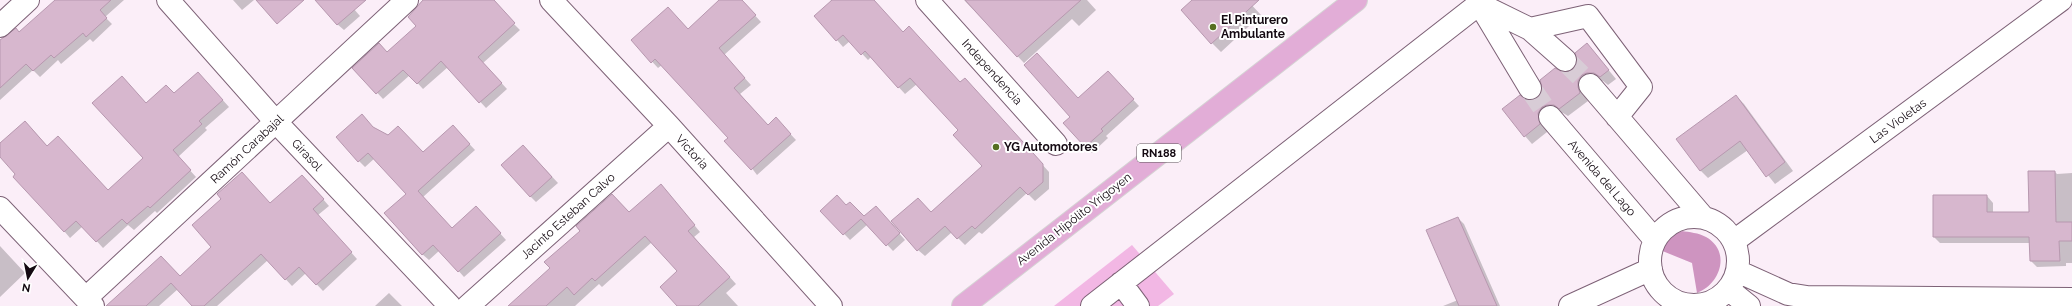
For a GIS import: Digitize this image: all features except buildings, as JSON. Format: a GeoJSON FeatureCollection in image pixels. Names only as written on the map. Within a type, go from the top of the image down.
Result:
{"type":"FeatureCollection","features":[{"type":"Feature","properties":{"kind":"main road","name":"Avenida Hipólito Yrigoyen"},"geometry":{"type":"LineString","coordinates":[[963,306],[1356,0]]}},
{"type":"Feature","properties":{"kind":"street"},"geometry":{"type":"LineString","coordinates":[[0,26],[28,0]]}},
{"type":"Feature","properties":{"kind":"street","name":"Girasol"},"geometry":{"type":"LineString","coordinates":[[168,0],[276,122],[450,306]]}},
{"type":"Feature","properties":{"kind":"street","name":"Ramón Carabajal"},"geometry":{"type":"LineString","coordinates":[[90,302],[276,122],[407,0]]}},
{"type":"Feature","properties":{"kind":"street","name":"Victoria"},"geometry":{"type":"LineString","coordinates":[[551,0],[669,126],[831,306]]}},
{"type":"Feature","properties":{"kind":"street","name":"Independencia"},"geometry":{"type":"LineString","coordinates":[[927,0],[1056,144]]}},
{"type":"Feature","properties":{"kind":"street","name":"Las Violetas"},"geometry":{"type":"LineString","coordinates":[[1734,241],[2061,0]]}},
{"type":"Feature","properties":{"kind":"street"},"geometry":{"type":"LineString","coordinates":[[1480,1],[1530,29],[1565,60]]}},
{"type":"Feature","properties":{"kind":"street"},"geometry":{"type":"LineString","coordinates":[[1480,1],[1530,88]]}},
{"type":"Feature","properties":{"kind":"street"},"geometry":{"type":"LineString","coordinates":[[1092,306],[1480,1]]}},
{"type":"Feature","properties":{"kind":"street"},"geometry":{"type":"LineString","coordinates":[[1530,29],[1588,16],[1641,87],[1617,117]]}},
{"type":"Feature","properties":{"kind":"street"},"geometry":{"type":"LineString","coordinates":[[1590,85],[1703,218]]}},
{"type":"Feature","properties":{"kind":"street","name":"Avenida del Lago"},"geometry":{"type":"LineString","coordinates":[[1550,117],[1655,240]]}},
{"type":"Feature","properties":{"kind":"street","name":"Jacinto Esteban Calvo"},"geometry":{"type":"LineString","coordinates":[[468,306],[669,126]]}},
{"type":"Feature","properties":{"kind":"street"},"geometry":{"type":"LineString","coordinates":[[0,208],[90,302]]}},
{"type":"Feature","properties":{"kind":"street"},"geometry":{"type":"LineString","coordinates":[[1725,291],[1738,261],[1734,241],[1726,230],[1716,222],[1703,218],[1692,217],[1671,223],[1662,231],[1655,240],[1651,254],[1651,269],[1655,282],[1674,300],[1687,304],[1701,304],[1725,291],[1788,294],[1807,297],[1876,299],[2072,299]]}},
{"type":"Feature","properties":{"kind":"street"},"geometry":{"type":"LineString","coordinates":[[1570,306],[1651,269]]}},
{"type":"Feature","properties":{"kind":"street"},"geometry":{"type":"LineString","coordinates":[[1121,283],[1138,306]]}},
{"type":"Feature","properties":{"kind":"street"},"geometry":{"type":"LineString","coordinates":[[1725,291],[1749,306]]}},
{"type":"Feature","properties":{"kind":"shaded area"},"geometry":{"type":"Polygon","coordinates":[[[1682,231],[1706,237],[1714,243],[1719,250],[1720,267],[1717,275],[1705,289],[1697,293],[1692,263],[1660,250],[1669,237],[1682,231]]]}},
{"type":"Feature","properties":{"kind":"shaded area"},"geometry":{"type":"Polygon","coordinates":[[[1132,245],[1174,294],[1158,306],[1054,306],[1132,245]]]}},
{"type":"Feature","properties":{"kind":"tunnel"},"geometry":{"type":"LineString","coordinates":[[1565,60],[1590,85]]}},
{"type":"Feature","properties":{"kind":"tunnel"},"geometry":{"type":"LineString","coordinates":[[1530,88],[1550,117]]}},
{"type":"Feature","properties":{"kind":"place","name":"El Pinturero Ambulante"},"geometry":{"type":"Point","coordinates":[1213,27]}},
{"type":"Feature","properties":{"kind":"place","name":"YG Automotores"},"geometry":{"type":"Point","coordinates":[996,147]}}]}
